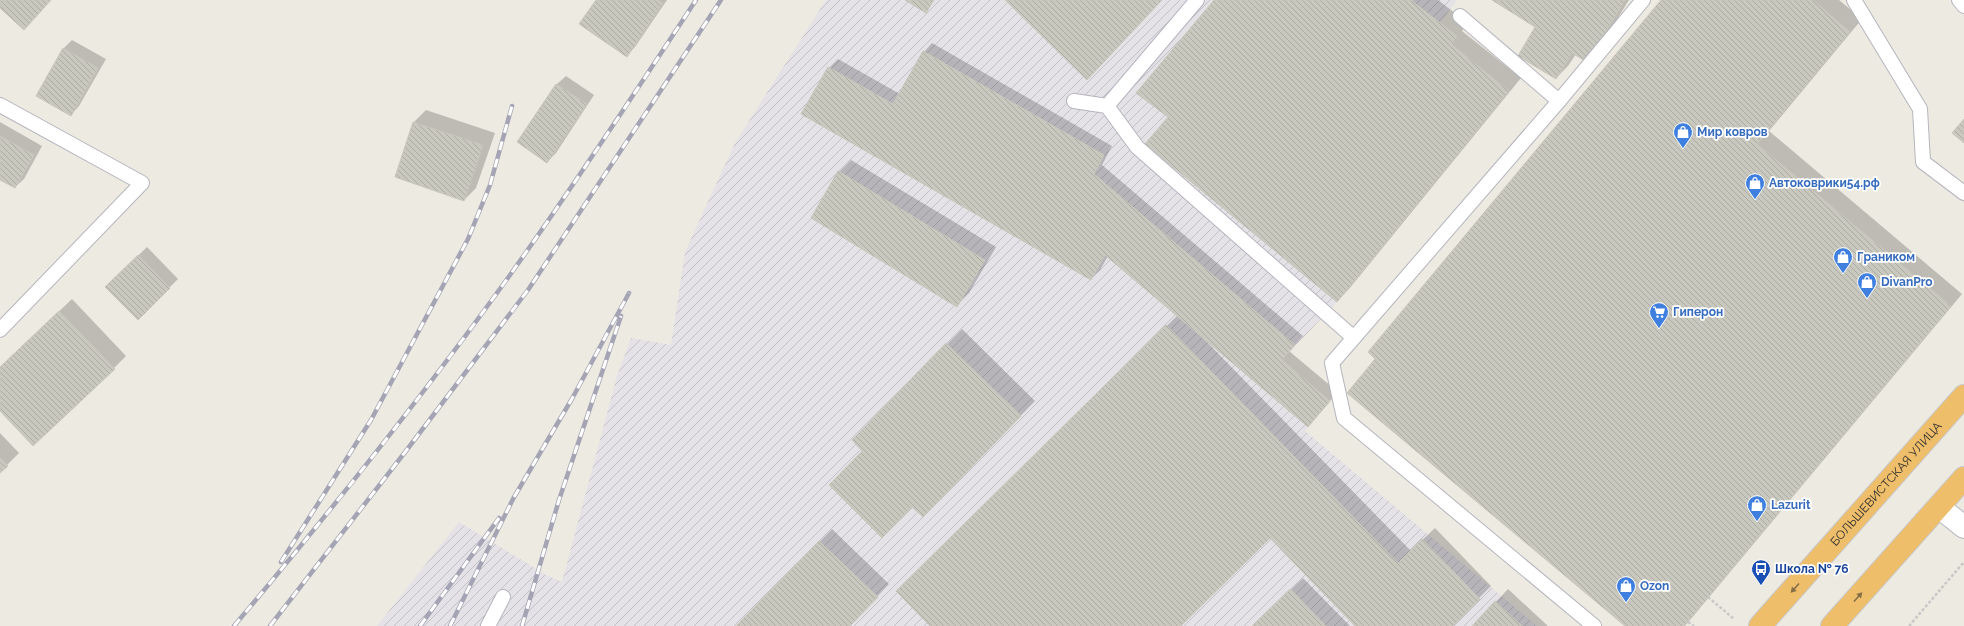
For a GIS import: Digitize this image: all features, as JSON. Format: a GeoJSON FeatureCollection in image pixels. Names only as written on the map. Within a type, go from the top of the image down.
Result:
{"type":"FeatureCollection","features":[{"type":"Feature","properties":{"kind":"highway","name":"БОЛЬШЕВИСТСКАЯ УЛИЦА"},"geometry":{"type":"LineString","coordinates":[[1760,626],[1964,396]]}},
{"type":"Feature","properties":{"kind":"highway"},"geometry":{"type":"LineString","coordinates":[[1832,626],[1964,478]]}},
{"type":"Feature","properties":{"kind":"street"},"geometry":{"type":"LineString","coordinates":[[1939,506],[1964,527]]}},
{"type":"Feature","properties":{"kind":"lane"},"geometry":{"type":"LineString","coordinates":[[1107,106],[1197,0]]}},
{"type":"Feature","properties":{"kind":"lane"},"geometry":{"type":"LineString","coordinates":[[1594,626],[1344,418],[1332,363],[1560,101],[1642,0]]}},
{"type":"Feature","properties":{"kind":"lane"},"geometry":{"type":"LineString","coordinates":[[1854,0],[1920,109],[1923,162],[1964,194]]}},
{"type":"Feature","properties":{"kind":"lane"},"geometry":{"type":"LineString","coordinates":[[1959,0],[1964,6]]}},
{"type":"Feature","properties":{"kind":"lane"},"geometry":{"type":"LineString","coordinates":[[1460,16],[1560,101]]}},
{"type":"Feature","properties":{"kind":"lane"},"geometry":{"type":"LineString","coordinates":[[1074,101],[1107,106],[1137,147],[1354,338]]}},
{"type":"Feature","properties":{"kind":"lane"},"geometry":{"type":"LineString","coordinates":[[0,105],[142,183],[0,330]]}},
{"type":"Feature","properties":{"kind":"lane"},"geometry":{"type":"LineString","coordinates":[[488,626],[502,597]]}},
{"type":"Feature","properties":{"kind":"path"},"geometry":{"type":"LineString","coordinates":[[1910,626],[1964,562]]}},
{"type":"Feature","properties":{"kind":"path"},"geometry":{"type":"LineString","coordinates":[[1708,597],[1737,621]]}},
{"type":"Feature","properties":{"kind":"path"},"geometry":{"type":"LineString","coordinates":[[1688,622],[1694,626]]}},
{"type":"Feature","properties":{"kind":"shaded area"},"geometry":{"type":"Polygon","coordinates":[[[826,0],[1457,0],[1440,23],[1451,44],[1509,91],[1337,302],[1282,360],[1330,401],[1305,431],[1537,626],[377,626],[459,522],[546,575],[562,582],[617,376],[631,338],[671,345],[685,252],[735,143],[826,0]]]}},
{"type":"Feature","properties":{"kind":"building"},"geometry":{"type":"Polygon","coordinates":[[[0,0],[51,0],[24,30],[0,8],[0,0]]]}},
{"type":"Feature","properties":{"kind":"building"},"geometry":{"type":"Polygon","coordinates":[[[596,0],[658,0],[663,3],[627,57],[579,24],[596,0]]]}},
{"type":"Feature","properties":{"kind":"building"},"geometry":{"type":"Polygon","coordinates":[[[905,0],[934,0],[926,13],[905,0]]]}},
{"type":"Feature","properties":{"kind":"building"},"geometry":{"type":"Polygon","coordinates":[[[1005,0],[1162,0],[1087,80],[1005,0]]]}},
{"type":"Feature","properties":{"kind":"building"},"geometry":{"type":"Polygon","coordinates":[[[1214,0],[1413,0],[1412,1],[1457,36],[1451,44],[1509,91],[1337,302],[1145,144],[1168,117],[1136,93],[1214,0]]]}},
{"type":"Feature","properties":{"kind":"building"},"geometry":{"type":"Polygon","coordinates":[[[1492,0],[1625,0],[1587,62],[1572,53],[1556,79],[1518,56],[1535,27],[1492,0]]]}},
{"type":"Feature","properties":{"kind":"building","name":"Гиперон"},"geometry":{"type":"Polygon","coordinates":[[[1661,0],[1813,0],[1850,32],[1757,144],[1951,306],[1684,626],[1625,626],[1347,393],[1375,359],[1368,352],[1661,0]]]}},
{"type":"Feature","properties":{"kind":"building"},"geometry":{"type":"Polygon","coordinates":[[[63,48],[98,68],[71,116],[36,96],[63,48]]]}},
{"type":"Feature","properties":{"kind":"building"},"geometry":{"type":"Polygon","coordinates":[[[923,51],[1104,155],[1094,174],[1295,345],[1282,360],[1330,401],[1308,427],[1105,255],[1091,280],[801,114],[828,67],[893,104],[923,51]]]}},
{"type":"Feature","properties":{"kind":"building"},"geometry":{"type":"Polygon","coordinates":[[[556,84],[587,104],[547,163],[517,142],[556,84]]]}},
{"type":"Feature","properties":{"kind":"building"},"geometry":{"type":"Polygon","coordinates":[[[1964,119],[1964,143],[1952,133],[1964,119]]]}},
{"type":"Feature","properties":{"kind":"building"},"geometry":{"type":"Polygon","coordinates":[[[413,122],[483,145],[464,201],[395,177],[413,122]]]}},
{"type":"Feature","properties":{"kind":"building"},"geometry":{"type":"Polygon","coordinates":[[[0,136],[34,155],[15,188],[0,180],[0,136]]]}},
{"type":"Feature","properties":{"kind":"building"},"geometry":{"type":"Polygon","coordinates":[[[838,171],[985,260],[957,307],[811,218],[838,171]]]}},
{"type":"Feature","properties":{"kind":"building"},"geometry":{"type":"Polygon","coordinates":[[[138,255],[170,288],[138,320],[105,287],[138,255]]]}},
{"type":"Feature","properties":{"kind":"building"},"geometry":{"type":"Polygon","coordinates":[[[59,311],[115,369],[33,446],[0,411],[0,367],[59,311]]]}},
{"type":"Feature","properties":{"kind":"building"},"geometry":{"type":"Polygon","coordinates":[[[1166,325],[1398,563],[1422,539],[1480,599],[1453,626],[1355,626],[1270,538],[1181,626],[930,626],[896,591],[1166,325]]]}},
{"type":"Feature","properties":{"kind":"building"},"geometry":{"type":"Polygon","coordinates":[[[946,343],[1021,416],[923,517],[912,507],[882,538],[829,485],[862,451],[852,440],[946,343]]]}},
{"type":"Feature","properties":{"kind":"building"},"geometry":{"type":"Polygon","coordinates":[[[0,458],[8,466],[0,473],[0,458]]]}},
{"type":"Feature","properties":{"kind":"building"},"geometry":{"type":"Polygon","coordinates":[[[819,541],[878,597],[850,626],[736,626],[819,541]]]}},
{"type":"Feature","properties":{"kind":"building"},"geometry":{"type":"Polygon","coordinates":[[[1290,589],[1326,626],[1252,626],[1290,589]]]}},
{"type":"Feature","properties":{"kind":"building"},"geometry":{"type":"Polygon","coordinates":[[[1495,601],[1522,626],[1472,626],[1495,601]]]}},
{"type":"Feature","properties":{"kind":"railway"},"geometry":{"type":"LineString","coordinates":[[234,626],[305,540],[444,365],[510,275],[581,173],[696,0]]}},
{"type":"Feature","properties":{"kind":"railway"},"geometry":{"type":"LineString","coordinates":[[270,626],[409,447],[528,290],[721,0]]}},
{"type":"Feature","properties":{"kind":"railway"},"geometry":{"type":"LineString","coordinates":[[281,562],[371,420],[468,239],[490,185],[512,106]]}},
{"type":"Feature","properties":{"kind":"railway"},"geometry":{"type":"LineString","coordinates":[[450,626],[513,499],[573,397],[629,293]]}},
{"type":"Feature","properties":{"kind":"railway"},"geometry":{"type":"LineString","coordinates":[[522,626],[559,500],[621,316]]}},
{"type":"Feature","properties":{"kind":"railway"},"geometry":{"type":"LineString","coordinates":[[420,626],[499,518]]}},
{"type":"Feature","properties":{"kind":"place","name":"Мир ковров"},"geometry":{"type":"Point","coordinates":[1683,149]}},
{"type":"Feature","properties":{"kind":"place","name":"Автоковрики54.рф"},"geometry":{"type":"Point","coordinates":[1755,200]}},
{"type":"Feature","properties":{"kind":"place","name":"Граником"},"geometry":{"type":"Point","coordinates":[1843,274]}},
{"type":"Feature","properties":{"kind":"place","name":"DivanPro"},"geometry":{"type":"Point","coordinates":[1867,299]}},
{"type":"Feature","properties":{"kind":"place","name":"Гиперон"},"geometry":{"type":"Point","coordinates":[1659,329]}},
{"type":"Feature","properties":{"kind":"place","name":"Lazurit"},"geometry":{"type":"Point","coordinates":[1757,522]}},
{"type":"Feature","properties":{"kind":"place","name":"Школа № 76"},"geometry":{"type":"Point","coordinates":[1761,586]}},
{"type":"Feature","properties":{"kind":"place","name":"Ozon"},"geometry":{"type":"Point","coordinates":[1626,603]}}]}
